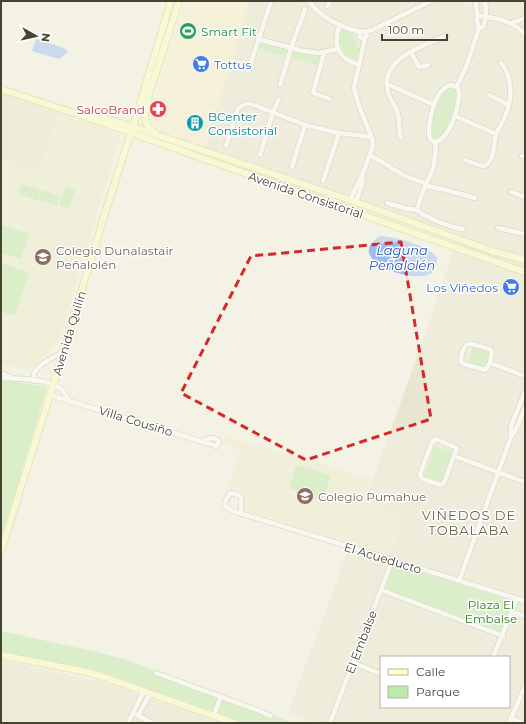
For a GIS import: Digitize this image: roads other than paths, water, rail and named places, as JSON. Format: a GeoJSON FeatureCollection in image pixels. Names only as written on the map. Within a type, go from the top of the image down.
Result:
{"type":"FeatureCollection","features":[{"type":"Feature","properties":{"kind":"main road","name":"Avenida Quilín"},"geometry":{"type":"LineString","coordinates":[[1,551],[54,384],[171,1]]}},
{"type":"Feature","properties":{"kind":"main road","name":"Avenida Quilín"},"geometry":{"type":"LineString","coordinates":[[137,114],[152,85],[179,1]]}},
{"type":"Feature","properties":{"kind":"main road"},"geometry":{"type":"LineString","coordinates":[[152,85],[146,121],[147,126],[160,136]]}},
{"type":"Feature","properties":{"kind":"main road","name":"Avenida Consistorial"},"geometry":{"type":"LineString","coordinates":[[1,89],[86,117],[525,272]]}},
{"type":"Feature","properties":{"kind":"main road","name":"Avenida Consistorial"},"geometry":{"type":"LineString","coordinates":[[86,117],[104,118],[133,127],[353,201],[492,251],[525,260]]}},
{"type":"Feature","properties":{"kind":"main road"},"geometry":{"type":"LineString","coordinates":[[220,165],[224,158]]}},
{"type":"Feature","properties":{"kind":"main road"},"geometry":{"type":"LineString","coordinates":[[244,173],[243,169],[246,166]]}},
{"type":"Feature","properties":{"kind":"main road"},"geometry":{"type":"LineString","coordinates":[[410,232],[409,226],[414,223]]}},
{"type":"Feature","properties":{"kind":"main road"},"geometry":{"type":"LineString","coordinates":[[1,652],[12,656],[91,674],[231,722]]}},
{"type":"Feature","properties":{"kind":"main road"},"geometry":{"type":"LineString","coordinates":[[1,655],[12,656]]}},
{"type":"Feature","properties":{"kind":"street"},"geometry":{"type":"LineString","coordinates":[[248,72],[271,1]]}},
{"type":"Feature","properties":{"kind":"street"},"geometry":{"type":"LineString","coordinates":[[309,1],[320,14],[363,36]]}},
{"type":"Feature","properties":{"kind":"street"},"geometry":{"type":"LineString","coordinates":[[327,6],[331,1]]}},
{"type":"Feature","properties":{"kind":"street"},"geometry":{"type":"LineString","coordinates":[[363,36],[372,30],[431,1]]}},
{"type":"Feature","properties":{"kind":"street"},"geometry":{"type":"LineString","coordinates":[[436,142],[444,136],[455,116],[460,95],[456,86],[471,53],[479,28],[477,24],[478,9],[475,1]]}},
{"type":"Feature","properties":{"kind":"street"},"geometry":{"type":"LineString","coordinates":[[479,28],[484,26],[486,16],[485,1]]}},
{"type":"Feature","properties":{"kind":"street"},"geometry":{"type":"LineString","coordinates":[[280,85],[305,8]]}},
{"type":"Feature","properties":{"kind":"street"},"geometry":{"type":"LineString","coordinates":[[478,16],[486,16],[512,23],[525,34]]}},
{"type":"Feature","properties":{"kind":"street"},"geometry":{"type":"LineString","coordinates":[[512,23],[524,18]]}},
{"type":"Feature","properties":{"kind":"street"},"geometry":{"type":"LineString","coordinates":[[521,30],[520,24],[524,18]]}},
{"type":"Feature","properties":{"kind":"street"},"geometry":{"type":"LineString","coordinates":[[340,24],[336,38],[338,49],[342,56],[350,62],[360,65]]}},
{"type":"Feature","properties":{"kind":"street"},"geometry":{"type":"LineString","coordinates":[[353,201],[362,184],[363,172],[373,146],[372,137],[355,94],[355,82],[360,65],[363,36]]}},
{"type":"Feature","properties":{"kind":"street"},"geometry":{"type":"LineString","coordinates":[[401,138],[398,114],[388,94],[388,74],[392,66],[398,60],[411,52],[446,36]]}},
{"type":"Feature","properties":{"kind":"street"},"geometry":{"type":"LineString","coordinates":[[258,39],[291,48],[319,53],[338,49]]}},
{"type":"Feature","properties":{"kind":"street"},"geometry":{"type":"LineString","coordinates":[[324,52],[313,93],[330,99]]}},
{"type":"Feature","properties":{"kind":"street"},"geometry":{"type":"LineString","coordinates":[[411,52],[419,67],[428,65]]}},
{"type":"Feature","properties":{"kind":"street"},"geometry":{"type":"LineString","coordinates":[[465,160],[480,166],[487,165],[494,151],[496,134],[504,120],[510,95],[509,81],[505,69],[501,63]]}},
{"type":"Feature","properties":{"kind":"street"},"geometry":{"type":"LineString","coordinates":[[387,84],[434,105]]}},
{"type":"Feature","properties":{"kind":"street"},"geometry":{"type":"LineString","coordinates":[[436,142],[431,140],[429,133],[430,119],[434,105],[444,87],[450,85],[456,86]]}},
{"type":"Feature","properties":{"kind":"street"},"geometry":{"type":"LineString","coordinates":[[489,95],[509,104]]}},
{"type":"Feature","properties":{"kind":"street"},"geometry":{"type":"LineString","coordinates":[[260,155],[273,112],[279,99]]}},
{"type":"Feature","properties":{"kind":"street"},"geometry":{"type":"LineString","coordinates":[[226,146],[238,108],[246,104],[251,104],[305,125],[340,133],[372,137]]}},
{"type":"Feature","properties":{"kind":"street"},"geometry":{"type":"LineString","coordinates":[[455,116],[496,134]]}},
{"type":"Feature","properties":{"kind":"street"},"geometry":{"type":"LineString","coordinates":[[292,168],[305,125]]}},
{"type":"Feature","properties":{"kind":"street"},"geometry":{"type":"LineString","coordinates":[[323,181],[340,133]]}},
{"type":"Feature","properties":{"kind":"street"},"geometry":{"type":"LineString","coordinates":[[417,210],[421,196],[434,166],[436,142]]}},
{"type":"Feature","properties":{"kind":"street"},"geometry":{"type":"LineString","coordinates":[[370,155],[404,175],[427,185],[475,198]]}},
{"type":"Feature","properties":{"kind":"street"},"geometry":{"type":"LineString","coordinates":[[512,192],[525,196]]}},
{"type":"Feature","properties":{"kind":"street"},"geometry":{"type":"LineString","coordinates":[[387,203],[400,208],[417,210],[436,221],[463,229]]}},
{"type":"Feature","properties":{"kind":"street"},"geometry":{"type":"LineString","coordinates":[[498,228],[525,234]]}},
{"type":"Feature","properties":{"kind":"street"},"geometry":{"type":"LineString","coordinates":[[467,344],[472,344],[490,349],[492,355],[490,362],[485,370],[464,364],[461,362],[461,358],[464,347],[467,344]]}},
{"type":"Feature","properties":{"kind":"street"},"geometry":{"type":"LineString","coordinates":[[20,378],[34,371],[63,352]]}},
{"type":"Feature","properties":{"kind":"street"},"geometry":{"type":"LineString","coordinates":[[490,362],[525,376]]}},
{"type":"Feature","properties":{"kind":"street"},"geometry":{"type":"LineString","coordinates":[[34,371],[32,377],[34,381]]}},
{"type":"Feature","properties":{"kind":"street"},"geometry":{"type":"LineString","coordinates":[[1,373],[11,377]]}},
{"type":"Feature","properties":{"kind":"street"},"geometry":{"type":"LineString","coordinates":[[1,378],[20,378],[54,384],[64,391],[68,400]]}},
{"type":"Feature","properties":{"kind":"street"},"geometry":{"type":"LineString","coordinates":[[511,437],[511,426],[525,392]]}},
{"type":"Feature","properties":{"kind":"street","name":"Villa Cousiño"},"geometry":{"type":"LineString","coordinates":[[50,395],[204,442]]}},
{"type":"Feature","properties":{"kind":"street"},"geometry":{"type":"LineString","coordinates":[[459,581],[511,437],[517,427],[525,407]]}},
{"type":"Feature","properties":{"kind":"street"},"geometry":{"type":"LineString","coordinates":[[436,439],[456,446],[457,450],[454,456],[444,483],[441,485],[420,477],[434,440],[436,439]]}},
{"type":"Feature","properties":{"kind":"street"},"geometry":{"type":"LineString","coordinates":[[454,456],[525,482]]}},
{"type":"Feature","properties":{"kind":"street","name":"El Acueducto"},"geometry":{"type":"LineString","coordinates":[[241,514],[241,498],[236,494],[230,493],[225,502],[225,506],[241,514],[525,601]]}},
{"type":"Feature","properties":{"kind":"street","name":"El Embalse"},"geometry":{"type":"LineString","coordinates":[[330,723],[392,561]]}},
{"type":"Feature","properties":{"kind":"street"},"geometry":{"type":"LineString","coordinates":[[381,590],[503,636]]}},
{"type":"Feature","properties":{"kind":"street"},"geometry":{"type":"LineString","coordinates":[[493,656],[517,599]]}},
{"type":"Feature","properties":{"kind":"street"},"geometry":{"type":"LineString","coordinates":[[512,612],[525,616]]}},
{"type":"Feature","properties":{"kind":"street"},"geometry":{"type":"LineString","coordinates":[[354,663],[380,674]]}},
{"type":"Feature","properties":{"kind":"street"},"geometry":{"type":"LineString","coordinates":[[156,673],[221,696],[271,716]]}},
{"type":"Feature","properties":{"kind":"street"},"geometry":{"type":"LineString","coordinates":[[522,723],[510,721],[525,686]]}},
{"type":"Feature","properties":{"kind":"street"},"geometry":{"type":"LineString","coordinates":[[128,723],[136,715],[147,692]]}},
{"type":"Feature","properties":{"kind":"street"},"geometry":{"type":"LineString","coordinates":[[214,715],[221,696]]}},
{"type":"Feature","properties":{"kind":"street"},"geometry":{"type":"LineString","coordinates":[[136,715],[152,723]]}},
{"type":"Feature","properties":{"kind":"water"},"geometry":{"type":"Polygon","coordinates":[[[36,39],[64,48],[68,52],[59,59],[32,51],[36,39]]]}},
{"type":"Feature","properties":{"kind":"water","name":"Laguna Peñalolén"},"geometry":{"type":"Polygon","coordinates":[[[380,236],[411,242],[433,253],[437,258],[436,265],[432,273],[421,276],[409,276],[384,267],[374,261],[369,253],[370,245],[380,236]]]}},
{"type":"Feature","properties":{"kind":"place","name":"Smart Fit"},"geometry":{"type":"Point","coordinates":[188,31]}},
{"type":"Feature","properties":{"kind":"place","name":"Tottus"},"geometry":{"type":"Point","coordinates":[201,64]}},
{"type":"Feature","properties":{"kind":"place","name":"SalcoBrand"},"geometry":{"type":"Point","coordinates":[158,109]}},
{"type":"Feature","properties":{"kind":"place","name":"BCenter Consistorial"},"geometry":{"type":"Point","coordinates":[195,123]}},
{"type":"Feature","properties":{"kind":"place","name":"Colegio Dunalastair Peñalolén"},"geometry":{"type":"Point","coordinates":[43,257]}},
{"type":"Feature","properties":{"kind":"place","name":"Los Viñedos"},"geometry":{"type":"Point","coordinates":[511,287]}},
{"type":"Feature","properties":{"kind":"place","name":"Colegio Pumahue"},"geometry":{"type":"Point","coordinates":[305,496]}},
{"type":"Feature","properties":{"kind":"district","name":"VIÑEDOS DE TOBALABA"},"geometry":{"type":"Point","coordinates":[469,522]}},
{"type":"Feature","properties":{"kind":"park label","name":"Plaza El Embalse"},"geometry":{"type":"Point","coordinates":[491,611]}}]}
